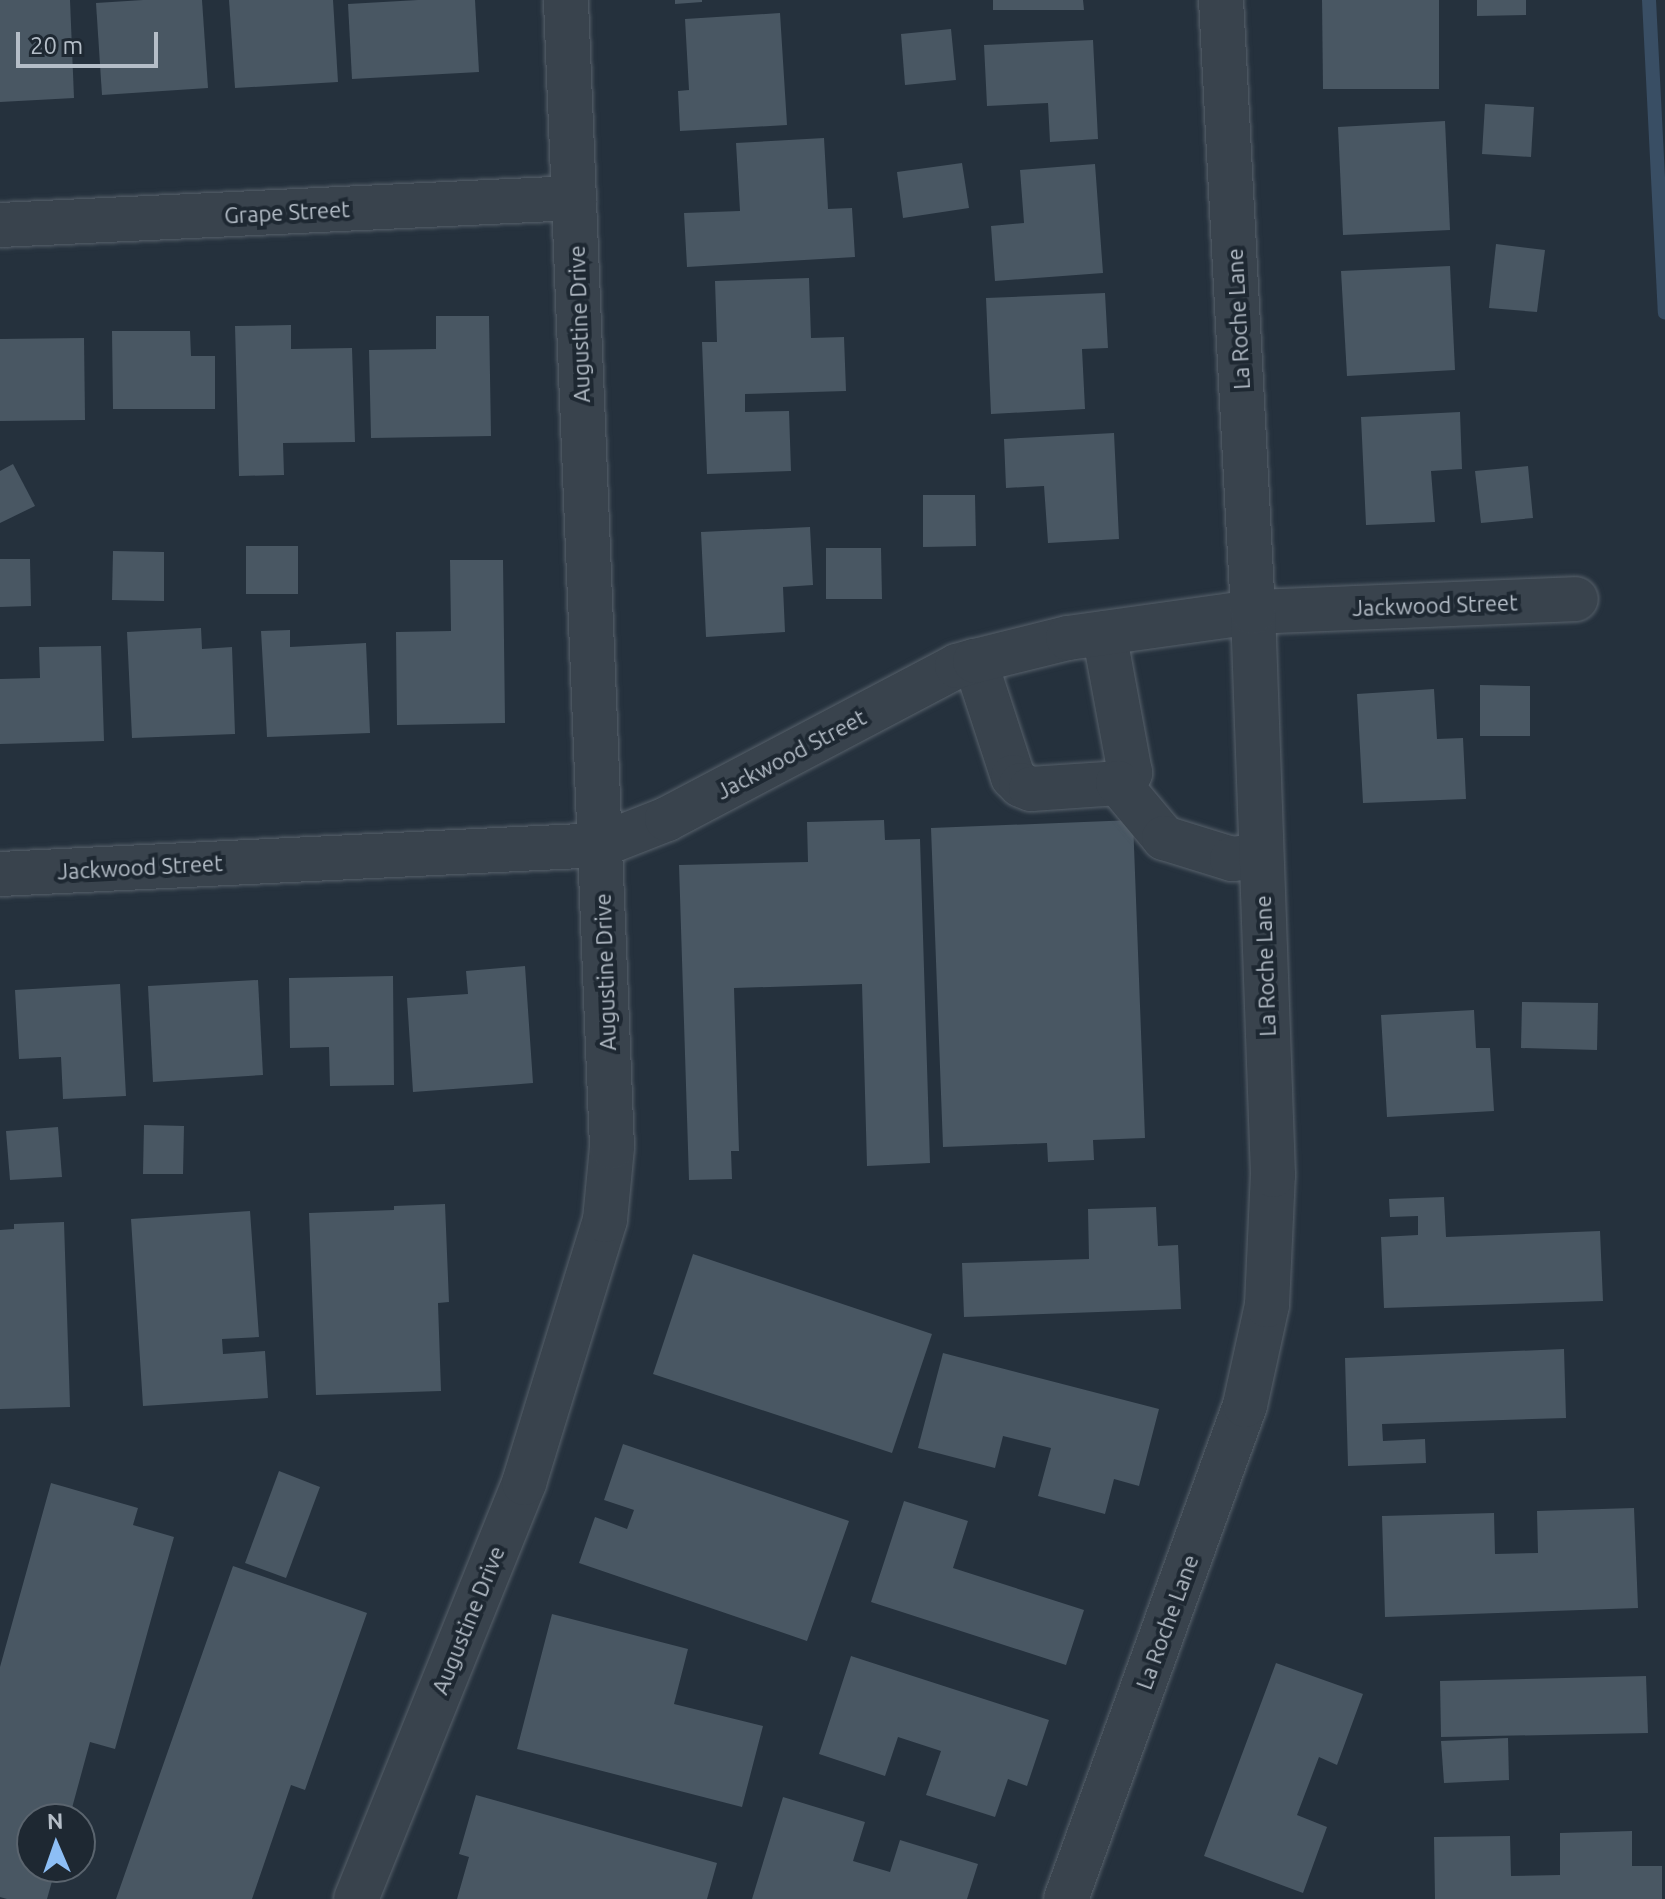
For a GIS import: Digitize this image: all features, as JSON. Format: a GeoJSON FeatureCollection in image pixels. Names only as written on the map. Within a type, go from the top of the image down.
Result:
{"type":"FeatureCollection","features":[{"type":"Feature","properties":{"kind":"street","name":"Augustine Drive"},"geometry":{"type":"LineString","coordinates":[[356,1899],[524,1483],[605,1220],[612,1147],[566,0]]}},
{"type":"Feature","properties":{"kind":"street","name":"La Roche Lane"},"geometry":{"type":"LineString","coordinates":[[1066,1899],[1245,1405],[1267,1305],[1273,1175],[1253,612],[1221,0]]}},
{"type":"Feature","properties":{"kind":"street","name":"Grape Street"},"geometry":{"type":"LineString","coordinates":[[0,225],[574,198]]}},
{"type":"Feature","properties":{"kind":"street","name":"Jackwood Street"},"geometry":{"type":"LineString","coordinates":[[0,874],[601,845],[667,819],[957,666],[975,661],[1104,633],[1253,612],[1576,599]]}},
{"type":"Feature","properties":{"kind":"street"},"geometry":{"type":"LineString","coordinates":[[975,661],[1013,777],[1021,785],[1031,789],[1118,783],[1130,773],[1104,633]]}},
{"type":"Feature","properties":{"kind":"street"},"geometry":{"type":"LineString","coordinates":[[1118,783],[1164,838],[1232,859],[1261,856]]}},
{"type":"Feature","properties":{"kind":"building"},"geometry":{"type":"Polygon","coordinates":[[[0,0],[70,0],[74,98],[0,102],[0,0]]]}},
{"type":"Feature","properties":{"kind":"building"},"geometry":{"type":"Polygon","coordinates":[[[202,0],[208,88],[102,95],[96,3],[202,0]]]}},
{"type":"Feature","properties":{"kind":"building"},"geometry":{"type":"Polygon","coordinates":[[[229,0],[333,0],[338,82],[235,88],[229,0]]]}},
{"type":"Feature","properties":{"kind":"building"},"geometry":{"type":"Polygon","coordinates":[[[475,0],[479,72],[352,79],[348,4],[475,0]]]}},
{"type":"Feature","properties":{"kind":"building"},"geometry":{"type":"Polygon","coordinates":[[[675,0],[702,0],[702,2],[675,4],[675,0]]]}},
{"type":"Feature","properties":{"kind":"building"},"geometry":{"type":"Polygon","coordinates":[[[993,0],[1083,0],[1084,10],[993,10],[993,0]]]}},
{"type":"Feature","properties":{"kind":"building"},"geometry":{"type":"Polygon","coordinates":[[[1322,0],[1439,0],[1439,89],[1323,89],[1322,0]]]}},
{"type":"Feature","properties":{"kind":"building"},"geometry":{"type":"Polygon","coordinates":[[[1477,0],[1526,0],[1526,15],[1477,16],[1477,0]]]}},
{"type":"Feature","properties":{"kind":"building"},"geometry":{"type":"Polygon","coordinates":[[[780,13],[787,125],[680,131],[678,91],[689,90],[685,19],[780,13]]]}},
{"type":"Feature","properties":{"kind":"building"},"geometry":{"type":"Polygon","coordinates":[[[951,29],[956,80],[905,85],[901,34],[951,29]]]}},
{"type":"Feature","properties":{"kind":"building"},"geometry":{"type":"Polygon","coordinates":[[[1093,40],[1098,139],[1050,142],[1048,103],[987,106],[984,45],[1093,40]]]}},
{"type":"Feature","properties":{"kind":"building"},"geometry":{"type":"Polygon","coordinates":[[[1485,104],[1534,107],[1531,157],[1482,154],[1485,104]]]}},
{"type":"Feature","properties":{"kind":"building"},"geometry":{"type":"Polygon","coordinates":[[[1445,121],[1450,230],[1343,235],[1338,127],[1445,121]]]}},
{"type":"Feature","properties":{"kind":"building"},"geometry":{"type":"Polygon","coordinates":[[[824,138],[828,209],[852,208],[855,257],[687,267],[684,213],[740,211],[736,143],[824,138]]]}},
{"type":"Feature","properties":{"kind":"building"},"geometry":{"type":"Polygon","coordinates":[[[962,163],[969,208],[903,218],[897,172],[962,163]]]}},
{"type":"Feature","properties":{"kind":"building"},"geometry":{"type":"Polygon","coordinates":[[[1095,164],[1103,273],[995,281],[991,226],[1024,223],[1020,170],[1095,164]]]}},
{"type":"Feature","properties":{"kind":"building"},"geometry":{"type":"Polygon","coordinates":[[[1496,244],[1545,250],[1537,312],[1489,308],[1496,244]]]}},
{"type":"Feature","properties":{"kind":"building"},"geometry":{"type":"Polygon","coordinates":[[[1450,266],[1455,370],[1347,376],[1341,271],[1450,266]]]}},
{"type":"Feature","properties":{"kind":"building"},"geometry":{"type":"Polygon","coordinates":[[[809,278],[811,338],[844,337],[846,391],[745,394],[745,412],[789,411],[791,471],[707,474],[702,342],[717,342],[715,281],[809,278]]]}},
{"type":"Feature","properties":{"kind":"building"},"geometry":{"type":"Polygon","coordinates":[[[1105,293],[1108,348],[1082,349],[1085,409],[991,414],[986,298],[1105,293]]]}},
{"type":"Feature","properties":{"kind":"building"},"geometry":{"type":"Polygon","coordinates":[[[436,316],[489,316],[491,436],[371,438],[369,350],[436,349],[436,316]]]}},
{"type":"Feature","properties":{"kind":"building"},"geometry":{"type":"Polygon","coordinates":[[[291,325],[291,349],[352,348],[355,442],[283,443],[284,475],[239,476],[235,326],[291,325]]]}},
{"type":"Feature","properties":{"kind":"building"},"geometry":{"type":"Polygon","coordinates":[[[112,331],[190,331],[191,356],[215,356],[215,409],[113,409],[112,331]]]}},
{"type":"Feature","properties":{"kind":"building"},"geometry":{"type":"Polygon","coordinates":[[[84,338],[85,420],[0,421],[0,339],[84,338]]]}},
{"type":"Feature","properties":{"kind":"building"},"geometry":{"type":"Polygon","coordinates":[[[1460,412],[1462,469],[1431,471],[1435,522],[1366,525],[1361,417],[1460,412]]]}},
{"type":"Feature","properties":{"kind":"building"},"geometry":{"type":"Polygon","coordinates":[[[1114,433],[1119,539],[1048,543],[1044,486],[1006,488],[1004,439],[1114,433]]]}},
{"type":"Feature","properties":{"kind":"building"},"geometry":{"type":"Polygon","coordinates":[[[13,464],[35,506],[0,523],[0,471],[13,464]]]}},
{"type":"Feature","properties":{"kind":"building"},"geometry":{"type":"Polygon","coordinates":[[[1528,466],[1533,518],[1481,523],[1475,471],[1528,466]]]}},
{"type":"Feature","properties":{"kind":"building"},"geometry":{"type":"Polygon","coordinates":[[[923,495],[975,495],[976,546],[923,547],[923,495]]]}},
{"type":"Feature","properties":{"kind":"building"},"geometry":{"type":"Polygon","coordinates":[[[810,527],[813,585],[783,587],[785,632],[706,637],[701,532],[810,527]]]}},
{"type":"Feature","properties":{"kind":"building"},"geometry":{"type":"Polygon","coordinates":[[[246,546],[298,546],[298,594],[246,594],[246,546]]]}},
{"type":"Feature","properties":{"kind":"building"},"geometry":{"type":"Polygon","coordinates":[[[826,548],[881,548],[882,599],[826,599],[826,548]]]}},
{"type":"Feature","properties":{"kind":"building"},"geometry":{"type":"Polygon","coordinates":[[[113,551],[164,552],[164,601],[112,600],[113,551]]]}},
{"type":"Feature","properties":{"kind":"building"},"geometry":{"type":"Polygon","coordinates":[[[0,559],[30,559],[31,606],[0,607],[0,559]]]}},
{"type":"Feature","properties":{"kind":"building"},"geometry":{"type":"Polygon","coordinates":[[[450,560],[503,560],[505,723],[397,725],[396,632],[451,631],[450,560]]]}},
{"type":"Feature","properties":{"kind":"building"},"geometry":{"type":"Polygon","coordinates":[[[201,628],[202,649],[232,647],[235,734],[132,738],[127,632],[201,628]]]}},
{"type":"Feature","properties":{"kind":"building"},"geometry":{"type":"Polygon","coordinates":[[[290,630],[290,647],[366,643],[370,733],[267,737],[261,631],[290,630]]]}},
{"type":"Feature","properties":{"kind":"building"},"geometry":{"type":"Polygon","coordinates":[[[101,646],[104,741],[0,744],[0,679],[40,678],[39,647],[101,646]]]}},
{"type":"Feature","properties":{"kind":"building"},"geometry":{"type":"Polygon","coordinates":[[[1480,685],[1530,686],[1530,736],[1480,736],[1480,685]]]}},
{"type":"Feature","properties":{"kind":"building"},"geometry":{"type":"Polygon","coordinates":[[[1434,689],[1437,739],[1463,738],[1466,799],[1363,803],[1357,694],[1434,689]]]}},
{"type":"Feature","properties":{"kind":"building"},"geometry":{"type":"Polygon","coordinates":[[[884,820],[885,840],[920,839],[930,1163],[867,1166],[862,984],[734,988],[739,1151],[731,1151],[732,1179],[689,1180],[679,865],[808,862],[807,822],[884,820]]]}},
{"type":"Feature","properties":{"kind":"building"},"geometry":{"type":"Polygon","coordinates":[[[1133,820],[1145,1138],[1093,1140],[1094,1160],[1048,1162],[1047,1143],[943,1147],[931,828],[1133,820]]]}},
{"type":"Feature","properties":{"kind":"building"},"geometry":{"type":"Polygon","coordinates":[[[525,966],[533,1083],[413,1092],[407,998],[468,994],[466,971],[525,966]]]}},
{"type":"Feature","properties":{"kind":"building"},"geometry":{"type":"Polygon","coordinates":[[[393,976],[394,1085],[330,1086],[329,1047],[290,1048],[289,978],[393,976]]]}},
{"type":"Feature","properties":{"kind":"building"},"geometry":{"type":"Polygon","coordinates":[[[258,980],[263,1075],[153,1082],[148,986],[258,980]]]}},
{"type":"Feature","properties":{"kind":"building"},"geometry":{"type":"Polygon","coordinates":[[[120,984],[126,1096],[63,1099],[61,1057],[19,1059],[15,990],[120,984]]]}},
{"type":"Feature","properties":{"kind":"building"},"geometry":{"type":"Polygon","coordinates":[[[1522,1002],[1598,1003],[1597,1050],[1521,1048],[1522,1002]]]}},
{"type":"Feature","properties":{"kind":"building"},"geometry":{"type":"Polygon","coordinates":[[[1474,1010],[1476,1048],[1490,1048],[1494,1111],[1387,1117],[1381,1015],[1474,1010]]]}},
{"type":"Feature","properties":{"kind":"building"},"geometry":{"type":"Polygon","coordinates":[[[144,1125],[184,1126],[183,1174],[143,1174],[144,1125]]]}},
{"type":"Feature","properties":{"kind":"building"},"geometry":{"type":"Polygon","coordinates":[[[58,1127],[62,1177],[10,1180],[6,1131],[58,1127]]]}},
{"type":"Feature","properties":{"kind":"building"},"geometry":{"type":"Polygon","coordinates":[[[1444,1197],[1446,1237],[1600,1231],[1603,1301],[1384,1308],[1381,1237],[1418,1235],[1418,1216],[1390,1217],[1389,1199],[1444,1197]]]}},
{"type":"Feature","properties":{"kind":"building"},"geometry":{"type":"Polygon","coordinates":[[[445,1204],[449,1302],[438,1303],[441,1391],[316,1395],[309,1213],[394,1210],[394,1206],[445,1204]]]}},
{"type":"Feature","properties":{"kind":"building"},"geometry":{"type":"Polygon","coordinates":[[[1156,1207],[1158,1246],[1178,1245],[1181,1309],[964,1317],[962,1263],[1089,1259],[1088,1209],[1156,1207]]]}},
{"type":"Feature","properties":{"kind":"building"},"geometry":{"type":"Polygon","coordinates":[[[250,1211],[259,1337],[222,1339],[223,1354],[265,1351],[268,1398],[143,1406],[131,1219],[250,1211]]]}},
{"type":"Feature","properties":{"kind":"building"},"geometry":{"type":"Polygon","coordinates":[[[64,1222],[70,1407],[0,1409],[0,1230],[14,1229],[14,1224],[64,1222]]]}},
{"type":"Feature","properties":{"kind":"building"},"geometry":{"type":"Polygon","coordinates":[[[693,1254],[932,1334],[892,1453],[653,1374],[693,1254]]]}},
{"type":"Feature","properties":{"kind":"building"},"geometry":{"type":"Polygon","coordinates":[[[1564,1349],[1566,1418],[1382,1424],[1383,1441],[1425,1439],[1426,1463],[1348,1466],[1345,1358],[1564,1349]]]}},
{"type":"Feature","properties":{"kind":"building"},"geometry":{"type":"Polygon","coordinates":[[[943,1353],[1159,1409],[1139,1486],[1114,1479],[1105,1514],[1038,1496],[1051,1448],[1003,1436],[995,1468],[918,1448],[943,1353]]]}},
{"type":"Feature","properties":{"kind":"building"},"geometry":{"type":"Polygon","coordinates":[[[623,1444],[849,1521],[807,1641],[579,1563],[595,1517],[627,1529],[634,1510],[604,1500],[623,1444]]]}},
{"type":"Feature","properties":{"kind":"building"},"geometry":{"type":"Polygon","coordinates":[[[279,1471],[320,1487],[286,1578],[245,1563],[279,1471]]]}},
{"type":"Feature","properties":{"kind":"building"},"geometry":{"type":"Polygon","coordinates":[[[51,1483],[138,1508],[133,1525],[174,1537],[115,1749],[90,1742],[73,1803],[16,1803],[16,1883],[52,1883],[47,1899],[0,1897],[0,1667],[51,1483]]]}},
{"type":"Feature","properties":{"kind":"building"},"geometry":{"type":"Polygon","coordinates":[[[904,1501],[968,1521],[953,1568],[1084,1610],[1066,1665],[871,1602],[904,1501]]]}},
{"type":"Feature","properties":{"kind":"building"},"geometry":{"type":"Polygon","coordinates":[[[1634,1508],[1638,1608],[1385,1617],[1382,1516],[1494,1513],[1495,1554],[1538,1553],[1537,1511],[1634,1508]]]}},
{"type":"Feature","properties":{"kind":"building"},"geometry":{"type":"Polygon","coordinates":[[[233,1566],[367,1613],[305,1790],[291,1785],[252,1899],[116,1899],[233,1566]]]}},
{"type":"Feature","properties":{"kind":"building"},"geometry":{"type":"Polygon","coordinates":[[[552,1614],[688,1649],[674,1704],[763,1726],[742,1807],[517,1749],[552,1614]]]}},
{"type":"Feature","properties":{"kind":"building"},"geometry":{"type":"Polygon","coordinates":[[[851,1656],[1049,1720],[1027,1786],[1008,1779],[995,1817],[926,1795],[941,1751],[898,1737],[885,1776],[819,1754],[851,1656]]]}},
{"type":"Feature","properties":{"kind":"building"},"geometry":{"type":"Polygon","coordinates":[[[1276,1663],[1363,1694],[1337,1765],[1319,1757],[1297,1815],[1327,1827],[1303,1893],[1204,1856],[1276,1663]]]}},
{"type":"Feature","properties":{"kind":"building"},"geometry":{"type":"Polygon","coordinates":[[[1646,1676],[1648,1733],[1441,1737],[1440,1681],[1646,1676]]]}},
{"type":"Feature","properties":{"kind":"building"},"geometry":{"type":"Polygon","coordinates":[[[1508,1738],[1509,1780],[1444,1783],[1441,1741],[1508,1738]]]}},
{"type":"Feature","properties":{"kind":"building"},"geometry":{"type":"Polygon","coordinates":[[[476,1795],[717,1863],[707,1899],[457,1899],[469,1857],[459,1854],[476,1795]]]}},
{"type":"Feature","properties":{"kind":"building"},"geometry":{"type":"Polygon","coordinates":[[[783,1797],[865,1822],[853,1861],[890,1872],[900,1840],[978,1864],[967,1899],[752,1899],[783,1797]]]}},
{"type":"Feature","properties":{"kind":"building"},"geometry":{"type":"Polygon","coordinates":[[[1632,1831],[1632,1866],[1662,1866],[1662,1899],[1435,1899],[1434,1837],[1510,1836],[1511,1876],[1560,1875],[1560,1833],[1632,1831]]]}},
{"type":"Feature","properties":{"kind":"waterway"},"geometry":{"type":"LineString","coordinates":[[1649,0],[1665,313]]}}]}
